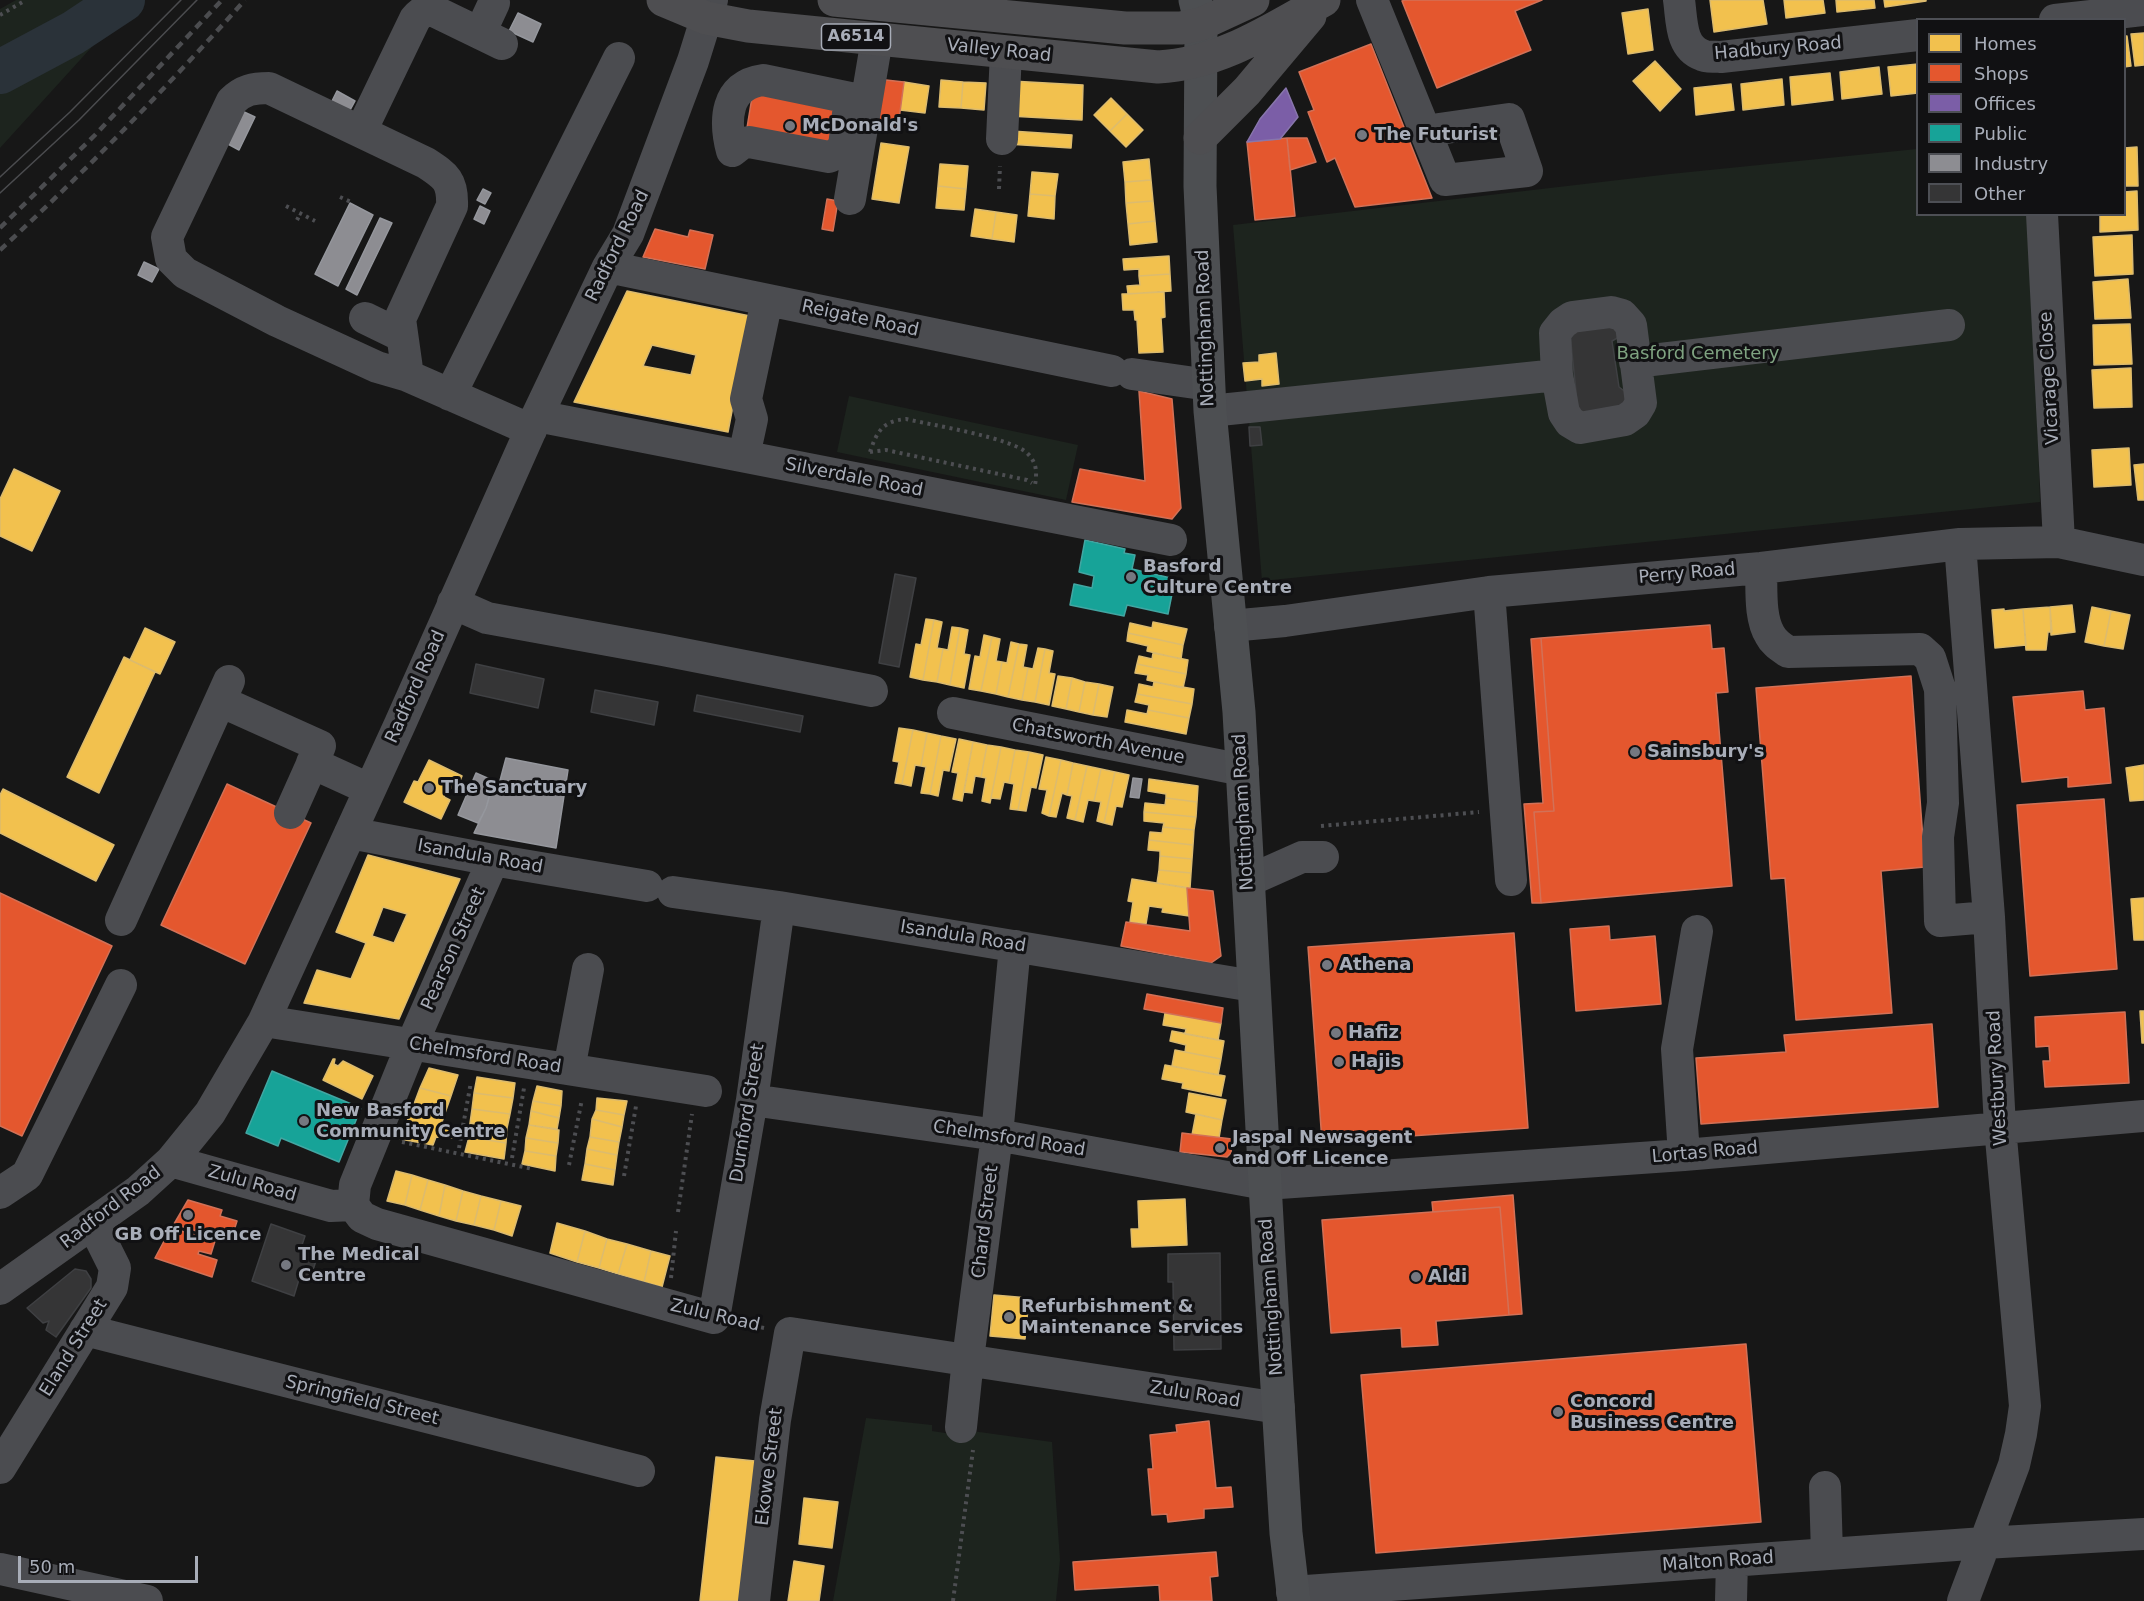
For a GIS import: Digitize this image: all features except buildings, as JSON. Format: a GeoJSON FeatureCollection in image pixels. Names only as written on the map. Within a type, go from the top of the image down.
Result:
{"type":"FeatureCollection","features":[{"type":"Feature","properties":{"kind":"highway","name":"Valley Road"},"geometry":{"type":"LineString","coordinates":[[663,0],[709,9],[748,26],[1158,67],[1175,66],[1230,51],[1324,0]]}},
{"type":"Feature","properties":{"kind":"highway","name":"Valley Road"},"geometry":{"type":"LineString","coordinates":[[834,0],[976,7],[1125,28],[1181,27],[1206,8],[1253,0]]}},
{"type":"Feature","properties":{"kind":"highway"},"geometry":{"type":"LineString","coordinates":[[1200,138],[1247,91],[1324,0]]}},
{"type":"Feature","properties":{"kind":"main road","name":"Nottingham Road"},"geometry":{"type":"LineString","coordinates":[[1206,8],[1200,59],[1200,138],[1209,398],[1243,770],[1253,986],[1286,1533],[1293,1596]]}},
{"type":"Feature","properties":{"kind":"street"},"geometry":{"type":"LineString","coordinates":[[1372,0],[1425,131],[1445,180],[1527,171],[1509,119],[1425,131]]}},
{"type":"Feature","properties":{"kind":"street","name":"Hadbury Road"},"geometry":{"type":"LineString","coordinates":[[1679,0],[1684,39],[1690,47],[1703,56],[1721,57],[1916,35]]}},
{"type":"Feature","properties":{"kind":"street"},"geometry":{"type":"LineString","coordinates":[[408,376],[400,319],[452,206],[453,190],[445,176],[426,163],[361,131],[419,14],[432,10],[491,39],[494,3]]}},
{"type":"Feature","properties":{"kind":"street","name":"Radford Road"},"geometry":{"type":"LineString","coordinates":[[3,1281],[93,1224],[138,1191],[171,1161],[210,1113],[264,1021],[534,423],[608,267],[628,234],[693,61],[709,9]]}},
{"type":"Feature","properties":{"kind":"street"},"geometry":{"type":"LineString","coordinates":[[2073,18],[2144,10]]}},
{"type":"Feature","properties":{"kind":"street"},"geometry":{"type":"LineString","coordinates":[[850,199],[877,39]]}},
{"type":"Feature","properties":{"kind":"street"},"geometry":{"type":"LineString","coordinates":[[1002,139],[1006,52]]}},
{"type":"Feature","properties":{"kind":"street"},"geometry":{"type":"LineString","coordinates":[[450,395],[619,58]]}},
{"type":"Feature","properties":{"kind":"street"},"geometry":{"type":"LineString","coordinates":[[754,81],[774,81],[850,98],[844,146],[838,153],[828,157],[749,142],[741,144],[732,151],[728,136],[728,116],[735,95],[745,85],[754,81]]}},
{"type":"Feature","properties":{"kind":"street","name":"Silverdale Road"},"geometry":{"type":"LineString","coordinates":[[361,131],[269,88],[252,88],[240,93],[232,101],[167,237],[171,259],[185,273],[267,316],[377,367],[408,376],[450,395],[534,423],[744,456],[1170,540]]}},
{"type":"Feature","properties":{"kind":"street","name":"Vicarage Close"},"geometry":{"type":"LineString","coordinates":[[2042,216],[2058,542]]}},
{"type":"Feature","properties":{"kind":"street","name":"Reigate Road"},"geometry":{"type":"LineString","coordinates":[[608,267],[1122,373],[1209,398],[1557,375]]}},
{"type":"Feature","properties":{"kind":"street"},"geometry":{"type":"LineString","coordinates":[[744,456],[752,419],[746,399],[767,300]]}},
{"type":"Feature","properties":{"kind":"street"},"geometry":{"type":"LineString","coordinates":[[1611,312],[1622,315],[1631,325],[1641,403],[1635,414],[1625,420],[1580,428],[1570,422],[1564,413],[1557,375],[1555,333],[1563,323],[1572,317],[1611,312]]}},
{"type":"Feature","properties":{"kind":"street"},"geometry":{"type":"LineString","coordinates":[[364,318],[402,336]]}},
{"type":"Feature","properties":{"kind":"street"},"geometry":{"type":"LineString","coordinates":[[1635,362],[1949,325]]}},
{"type":"Feature","properties":{"kind":"street","name":"Perry Road"},"geometry":{"type":"LineString","coordinates":[[1230,626],[1285,621],[1489,592],[1761,568],[1959,544],[2058,542],[2144,560]]}},
{"type":"Feature","properties":{"kind":"street","name":"Westbury Road"},"geometry":{"type":"LineString","coordinates":[[1959,544],[1989,917],[2000,1127],[2025,1406],[2014,1465],[1963,1601]]}},
{"type":"Feature","properties":{"kind":"street"},"geometry":{"type":"LineString","coordinates":[[1761,568],[1765,623],[1769,635],[1788,652],[1920,649],[1930,658],[1940,689],[1944,802],[1938,837],[1940,921],[1989,917]]}},
{"type":"Feature","properties":{"kind":"street"},"geometry":{"type":"LineString","coordinates":[[1489,592],[1511,880]]}},
{"type":"Feature","properties":{"kind":"street"},"geometry":{"type":"LineString","coordinates":[[453,603],[487,618],[872,691]]}},
{"type":"Feature","properties":{"kind":"street"},"geometry":{"type":"LineString","coordinates":[[121,920],[224,691],[320,746],[290,813]]}},
{"type":"Feature","properties":{"kind":"street","name":"Chatsworth Avenue"},"geometry":{"type":"LineString","coordinates":[[953,713],[1243,770]]}},
{"type":"Feature","properties":{"kind":"street"},"geometry":{"type":"LineString","coordinates":[[312,763],[369,789]]}},
{"type":"Feature","properties":{"kind":"street","name":"Isandula Road"},"geometry":{"type":"LineString","coordinates":[[350,833],[493,861],[1253,986]]}},
{"type":"Feature","properties":{"kind":"street"},"geometry":{"type":"LineString","coordinates":[[1248,880],[1302,857],[1323,857]]}},
{"type":"Feature","properties":{"kind":"street","name":"Pearson Street"},"geometry":{"type":"LineString","coordinates":[[353,1205],[355,1185],[412,1044],[493,861]]}},
{"type":"Feature","properties":{"kind":"street","name":"Durnford Street"},"geometry":{"type":"LineString","coordinates":[[714,1318],[752,1100],[779,907]]}},
{"type":"Feature","properties":{"kind":"street"},"geometry":{"type":"LineString","coordinates":[[1684,1155],[1677,1049],[1697,931]]}},
{"type":"Feature","properties":{"kind":"street","name":"Chard Street"},"geometry":{"type":"LineString","coordinates":[[961,1427],[997,1135],[1015,946]]}},
{"type":"Feature","properties":{"kind":"street"},"geometry":{"type":"LineString","coordinates":[[578,1071],[588,969]]}},
{"type":"Feature","properties":{"kind":"street"},"geometry":{"type":"LineString","coordinates":[[0,1193],[27,1175],[121,985]]}},
{"type":"Feature","properties":{"kind":"street","name":"Chelmsford Road"},"geometry":{"type":"LineString","coordinates":[[264,1021],[701,1090]]}},
{"type":"Feature","properties":{"kind":"street","name":"Chelmsford Road"},"geometry":{"type":"LineString","coordinates":[[752,1100],[997,1135],[1265,1184]]}},
{"type":"Feature","properties":{"kind":"street","name":"Lortas Road"},"geometry":{"type":"LineString","coordinates":[[1265,1184],[1684,1155],[2144,1116]]}},
{"type":"Feature","properties":{"kind":"street","name":"Zulu Road"},"geometry":{"type":"LineString","coordinates":[[171,1161],[331,1206],[353,1205],[362,1217],[377,1224],[714,1318]]}},
{"type":"Feature","properties":{"kind":"street","name":"Eland Street"},"geometry":{"type":"LineString","coordinates":[[0,1468],[112,1287],[115,1268],[93,1224]]}},
{"type":"Feature","properties":{"kind":"street","name":"Springfield Street"},"geometry":{"type":"LineString","coordinates":[[85,1330],[639,1471]]}},
{"type":"Feature","properties":{"kind":"street","name":"Zulu Road"},"geometry":{"type":"LineString","coordinates":[[790,1333],[1279,1408]]}},
{"type":"Feature","properties":{"kind":"street","name":"Ekowe Street"},"geometry":{"type":"LineString","coordinates":[[754,1601],[775,1420],[790,1333]]}},
{"type":"Feature","properties":{"kind":"street"},"geometry":{"type":"LineString","coordinates":[[1825,1487],[1827,1554]]}},
{"type":"Feature","properties":{"kind":"street","name":"Malton Road"},"geometry":{"type":"LineString","coordinates":[[1293,1596],[1827,1554],[2144,1534]]}},
{"type":"Feature","properties":{"kind":"street"},"geometry":{"type":"LineString","coordinates":[[1731,1601],[1732,1561]]}},
{"type":"Feature","properties":{"kind":"street"},"geometry":{"type":"LineString","coordinates":[[0,1569],[147,1601]]}},
{"type":"Feature","properties":{"kind":"path"},"geometry":{"type":"LineString","coordinates":[[0,15],[26,0]]}},
{"type":"Feature","properties":{"kind":"path"},"geometry":{"type":"LineString","coordinates":[[340,197],[351,202]]}},
{"type":"Feature","properties":{"kind":"path"},"geometry":{"type":"LineString","coordinates":[[286,206],[315,220]]}},
{"type":"Feature","properties":{"kind":"path"},"geometry":{"type":"LineString","coordinates":[[297,220],[300,214]]}},
{"type":"Feature","properties":{"kind":"path"},"geometry":{"type":"LineString","coordinates":[[870,452],[875,437],[881,429],[890,423],[906,419],[1012,443],[1029,454],[1037,472],[1035,484]]}},
{"type":"Feature","properties":{"kind":"path"},"geometry":{"type":"LineString","coordinates":[[1321,826],[1506,810]]}},
{"type":"Feature","properties":{"kind":"path"},"geometry":{"type":"LineString","coordinates":[[459,1148],[476,1054]]}},
{"type":"Feature","properties":{"kind":"path"},"geometry":{"type":"LineString","coordinates":[[512,1158],[528,1063]]}},
{"type":"Feature","properties":{"kind":"path"},"geometry":{"type":"LineString","coordinates":[[569,1166],[578,1071]]}},
{"type":"Feature","properties":{"kind":"path"},"geometry":{"type":"LineString","coordinates":[[624,1176],[640,1081]]}},
{"type":"Feature","properties":{"kind":"path"},"geometry":{"type":"LineString","coordinates":[[678,1212],[701,1090]]}},
{"type":"Feature","properties":{"kind":"path"},"geometry":{"type":"LineString","coordinates":[[375,1136],[533,1169]]}},
{"type":"Feature","properties":{"kind":"path"},"geometry":{"type":"LineString","coordinates":[[666,1305],[674,1264],[676,1231]]}},
{"type":"Feature","properties":{"kind":"path","name":"Zulu Road"},"geometry":{"type":"LineString","coordinates":[[714,1318],[790,1333]]}},
{"type":"Feature","properties":{"kind":"path"},"geometry":{"type":"LineString","coordinates":[[953,1601],[974,1443],[961,1427]]}},
{"type":"Feature","properties":{"kind":"green space"},"geometry":{"type":"Polygon","coordinates":[[[16,0],[93,0],[0,52],[0,9],[16,0]]]}},
{"type":"Feature","properties":{"kind":"green space"},"geometry":{"type":"Polygon","coordinates":[[[110,27],[0,148],[0,92],[110,27]]]}},
{"type":"Feature","properties":{"kind":"green space","name":"Basford Cemetery"},"geometry":{"type":"Polygon","coordinates":[[[1916,149],[1916,216],[2031,216],[2040,502],[1262,581],[1233,225],[1670,174],[1916,149]]]}},
{"type":"Feature","properties":{"kind":"green space"},"geometry":{"type":"Polygon","coordinates":[[[849,396],[1078,445],[1066,500],[837,452],[849,396]]]}},
{"type":"Feature","properties":{"kind":"green space"},"geometry":{"type":"Polygon","coordinates":[[[866,1418],[932,1425],[932,1431],[971,1437],[972,1431],[1052,1442],[1060,1560],[1056,1601],[833,1601],[866,1418]]]}},
{"type":"Feature","properties":{"kind":"waterway"},"geometry":{"type":"LineString","coordinates":[[0,72],[73,33],[123,0]]}},
{"type":"Feature","properties":{"kind":"tram line"},"geometry":{"type":"LineString","coordinates":[[0,177],[70,112],[181,0]]}},
{"type":"Feature","properties":{"kind":"tram line"},"geometry":{"type":"LineString","coordinates":[[0,193],[79,120],[197,0]]}},
{"type":"Feature","properties":{"kind":"railway"},"geometry":{"type":"LineString","coordinates":[[0,228],[95,135],[222,0]]}},
{"type":"Feature","properties":{"kind":"railway"},"geometry":{"type":"LineString","coordinates":[[0,250],[126,128],[245,0]]}},
{"type":"Feature","properties":{"kind":"place","name":"McDonald's"},"geometry":{"type":"Point","coordinates":[790,126]}},
{"type":"Feature","properties":{"kind":"place","name":"The Futurist"},"geometry":{"type":"Point","coordinates":[1362,135]}},
{"type":"Feature","properties":{"kind":"place","name":"Basford Culture Centre"},"geometry":{"type":"Point","coordinates":[1131,577]}},
{"type":"Feature","properties":{"kind":"place","name":"Sainsbury's"},"geometry":{"type":"Point","coordinates":[1635,752]}},
{"type":"Feature","properties":{"kind":"place","name":"The Sanctuary"},"geometry":{"type":"Point","coordinates":[429,788]}},
{"type":"Feature","properties":{"kind":"place","name":"Athena"},"geometry":{"type":"Point","coordinates":[1327,965]}},
{"type":"Feature","properties":{"kind":"place","name":"Hafiz"},"geometry":{"type":"Point","coordinates":[1336,1033]}},
{"type":"Feature","properties":{"kind":"place","name":"Hajis"},"geometry":{"type":"Point","coordinates":[1339,1062]}},
{"type":"Feature","properties":{"kind":"place","name":"New Basford Community Centre"},"geometry":{"type":"Point","coordinates":[304,1121]}},
{"type":"Feature","properties":{"kind":"place","name":"Jaspal Newsagent and Off Licence"},"geometry":{"type":"Point","coordinates":[1220,1148]}},
{"type":"Feature","properties":{"kind":"place","name":"GB Off Licence"},"geometry":{"type":"Point","coordinates":[188,1215]}},
{"type":"Feature","properties":{"kind":"place","name":"The Medical Centre"},"geometry":{"type":"Point","coordinates":[286,1265]}},
{"type":"Feature","properties":{"kind":"place","name":"Aldi"},"geometry":{"type":"Point","coordinates":[1416,1277]}},
{"type":"Feature","properties":{"kind":"place","name":"Refurbishment & Maintenance Services"},"geometry":{"type":"Point","coordinates":[1009,1317]}},
{"type":"Feature","properties":{"kind":"place","name":"Concord Business Centre"},"geometry":{"type":"Point","coordinates":[1558,1412]}}]}
